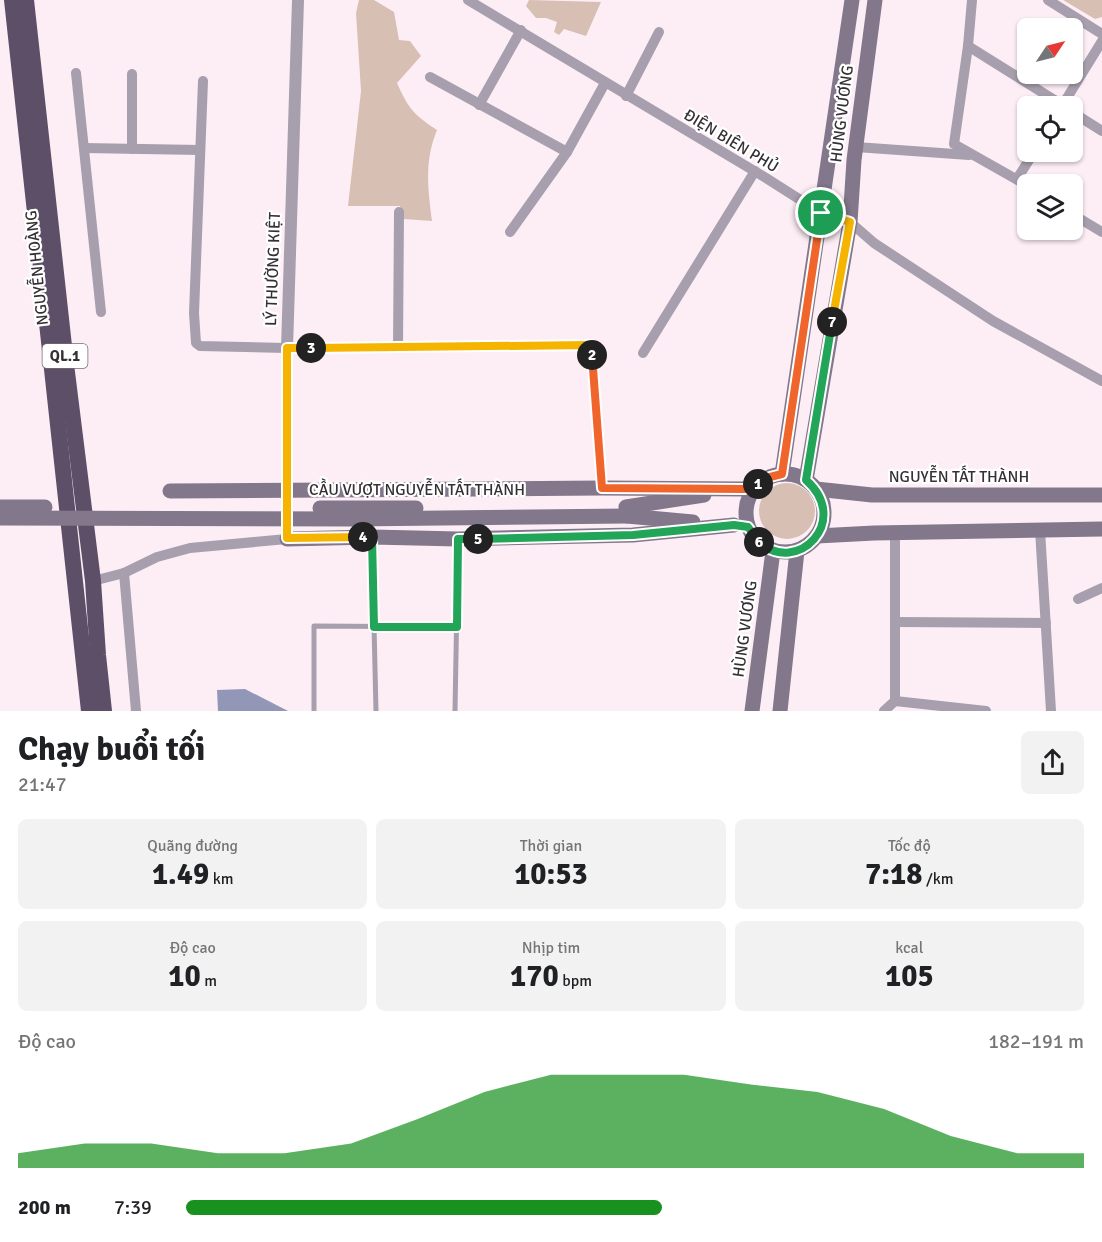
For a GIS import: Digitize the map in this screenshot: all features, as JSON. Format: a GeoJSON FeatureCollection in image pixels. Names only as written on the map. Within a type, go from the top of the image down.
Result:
{"type":"FeatureCollection","features":[{"type":"Feature","properties":{"kind":"highway","name":"NGUYỄN HOÀNG"},"geometry":{"type":"LineString","coordinates":[[12,0],[89,711]]}},
{"type":"Feature","properties":{"kind":"highway","name":"NGUYỄN HOÀNG"},"geometry":{"type":"LineString","coordinates":[[26,0],[66,364],[93,581],[104,711]]}},
{"type":"Feature","properties":{"kind":"main road","name":"HÙNG VƯƠNG"},"geometry":{"type":"LineString","coordinates":[[782,474],[852,0]]}},
{"type":"Feature","properties":{"kind":"main road","name":"HÙNG VƯƠNG"},"geometry":{"type":"LineString","coordinates":[[811,484],[850,222],[856,147],[875,0]]}},
{"type":"Feature","properties":{"kind":"main road"},"geometry":{"type":"LineString","coordinates":[[170,491],[752,486],[782,474],[795,475],[811,484],[822,500],[824,512],[823,525],[817,536],[797,551],[785,553],[763,546],[741,526],[633,535],[458,539],[287,538]]}},
{"type":"Feature","properties":{"kind":"main road","name":"NGUYỄN TẤT THÀNH"},"geometry":{"type":"LineString","coordinates":[[811,484],[872,495],[1102,495]]}},
{"type":"Feature","properties":{"kind":"main road"},"geometry":{"type":"LineString","coordinates":[[741,526],[746,515],[752,486]]}},
{"type":"Feature","properties":{"kind":"main road","name":"CẦU VƯỢT NGUYỄN TẤT THÀNH"},"geometry":{"type":"LineString","coordinates":[[0,518],[353,519],[627,512],[752,486]]}},
{"type":"Feature","properties":{"kind":"main road","name":"CẦU VƯỢT NGUYỄN TẤT THÀNH"},"geometry":{"type":"LineString","coordinates":[[0,507],[627,512],[741,526]]}},
{"type":"Feature","properties":{"kind":"main road"},"geometry":{"type":"LineString","coordinates":[[817,536],[895,532],[1102,529]]}},
{"type":"Feature","properties":{"kind":"main road","name":"HÙNG VƯƠNG"},"geometry":{"type":"LineString","coordinates":[[752,711],[773,551]]}},
{"type":"Feature","properties":{"kind":"main road"},"geometry":{"type":"LineString","coordinates":[[780,711],[797,551]]}},
{"type":"Feature","properties":{"kind":"street","name":"LÝ THƯỜNG KIỆT"},"geometry":{"type":"LineString","coordinates":[[287,538],[287,348],[298,0]]}},
{"type":"Feature","properties":{"kind":"street","name":"ĐIỆN BIÊN PHỦ"},"geometry":{"type":"LineString","coordinates":[[468,0],[755,171],[821,213],[850,222],[874,243],[993,321],[1102,381]]}},
{"type":"Feature","properties":{"kind":"street"},"geometry":{"type":"LineString","coordinates":[[972,0],[954,144],[970,155],[1017,179]]}},
{"type":"Feature","properties":{"kind":"street"},"geometry":{"type":"LineString","coordinates":[[1048,0],[1102,34]]}},
{"type":"Feature","properties":{"kind":"street"},"geometry":{"type":"LineString","coordinates":[[479,105],[520,30]]}},
{"type":"Feature","properties":{"kind":"street"},"geometry":{"type":"LineString","coordinates":[[626,96],[659,32]]}},
{"type":"Feature","properties":{"kind":"street"},"geometry":{"type":"LineString","coordinates":[[1069,96],[1102,40]]}},
{"type":"Feature","properties":{"kind":"street"},"geometry":{"type":"LineString","coordinates":[[968,46],[1047,96]]}},
{"type":"Feature","properties":{"kind":"street"},"geometry":{"type":"LineString","coordinates":[[76,73],[101,312]]}},
{"type":"Feature","properties":{"kind":"street"},"geometry":{"type":"LineString","coordinates":[[132,74],[132,149]]}},
{"type":"Feature","properties":{"kind":"street"},"geometry":{"type":"LineString","coordinates":[[430,77],[567,152]]}},
{"type":"Feature","properties":{"kind":"street"},"geometry":{"type":"LineString","coordinates":[[203,81],[194,313],[196,342],[200,346],[287,348],[591,345],[602,488]]}},
{"type":"Feature","properties":{"kind":"street"},"geometry":{"type":"LineString","coordinates":[[510,232],[567,152],[605,83]]}},
{"type":"Feature","properties":{"kind":"street"},"geometry":{"type":"LineString","coordinates":[[1083,119],[1102,130]]}},
{"type":"Feature","properties":{"kind":"street"},"geometry":{"type":"LineString","coordinates":[[856,147],[970,155]]}},
{"type":"Feature","properties":{"kind":"street"},"geometry":{"type":"LineString","coordinates":[[84,148],[200,150]]}},
{"type":"Feature","properties":{"kind":"street"},"geometry":{"type":"LineString","coordinates":[[643,353],[677,294],[755,171]]}},
{"type":"Feature","properties":{"kind":"street"},"geometry":{"type":"LineString","coordinates":[[398,348],[399,212]]}},
{"type":"Feature","properties":{"kind":"street"},"geometry":{"type":"LineString","coordinates":[[1083,221],[1102,232]]}},
{"type":"Feature","properties":{"kind":"street"},"geometry":{"type":"LineString","coordinates":[[1040,530],[1051,711]]}},
{"type":"Feature","properties":{"kind":"street"},"geometry":{"type":"LineString","coordinates":[[884,711],[895,701],[895,532]]}},
{"type":"Feature","properties":{"kind":"street"},"geometry":{"type":"LineString","coordinates":[[93,581],[124,573],[156,557],[190,548],[287,538]]}},
{"type":"Feature","properties":{"kind":"street"},"geometry":{"type":"LineString","coordinates":[[124,573],[136,711]]}},
{"type":"Feature","properties":{"kind":"street"},"geometry":{"type":"LineString","coordinates":[[1078,599],[1102,588]]}},
{"type":"Feature","properties":{"kind":"street"},"geometry":{"type":"LineString","coordinates":[[895,622],[1046,623]]}},
{"type":"Feature","properties":{"kind":"street"},"geometry":{"type":"LineString","coordinates":[[895,701],[986,711]]}},
{"type":"Feature","properties":{"kind":"lane"},"geometry":{"type":"LineString","coordinates":[[372,537],[376,711]]}},
{"type":"Feature","properties":{"kind":"lane"},"geometry":{"type":"LineString","coordinates":[[455,711],[458,539]]}},
{"type":"Feature","properties":{"kind":"lane"},"geometry":{"type":"LineString","coordinates":[[314,711],[314,626],[457,627]]}},
{"type":"Feature","properties":{"kind":"shaded area"},"geometry":{"type":"Polygon","coordinates":[[[359,0],[374,0],[394,12],[399,40],[410,41],[421,56],[397,83],[412,110],[437,130],[429,164],[428,186],[432,221],[403,219],[400,206],[348,206],[361,91],[356,13],[359,0]]]}},
{"type":"Feature","properties":{"kind":"shaded area"},"geometry":{"type":"Polygon","coordinates":[[[529,0],[601,2],[586,36],[564,29],[559,35],[554,32],[557,22],[546,18],[536,18],[526,6],[529,0]]]}},
{"type":"Feature","properties":{"kind":"shaded area"},"geometry":{"type":"Polygon","coordinates":[[[1063,0],[1102,0],[1102,17],[1095,19],[1063,0]]]}},
{"type":"Feature","properties":{"kind":"shaded area"},"geometry":{"type":"Polygon","coordinates":[[[782,483],[792,483],[807,491],[813,500],[815,511],[813,522],[807,531],[792,539],[782,539],[771,534],[764,527],[759,516],[759,506],[764,495],[771,488],[782,483]]]}},
{"type":"Feature","properties":{"kind":"water"},"geometry":{"type":"Polygon","coordinates":[[[245,689],[288,711],[218,711],[217,690],[245,689]]]}},
{"type":"Feature","properties":{"kind":"route"},"geometry":{"type":"LineString","coordinates":[[821,213],[850,222],[806,480],[816,489],[822,500],[823,525],[808,545],[797,551],[785,553],[773,551],[763,546],[748,527],[734,525],[633,535],[458,539],[457,627],[374,627],[372,537],[287,538],[287,348],[591,345],[602,488],[745,489],[782,474],[821,213]]}}]}
